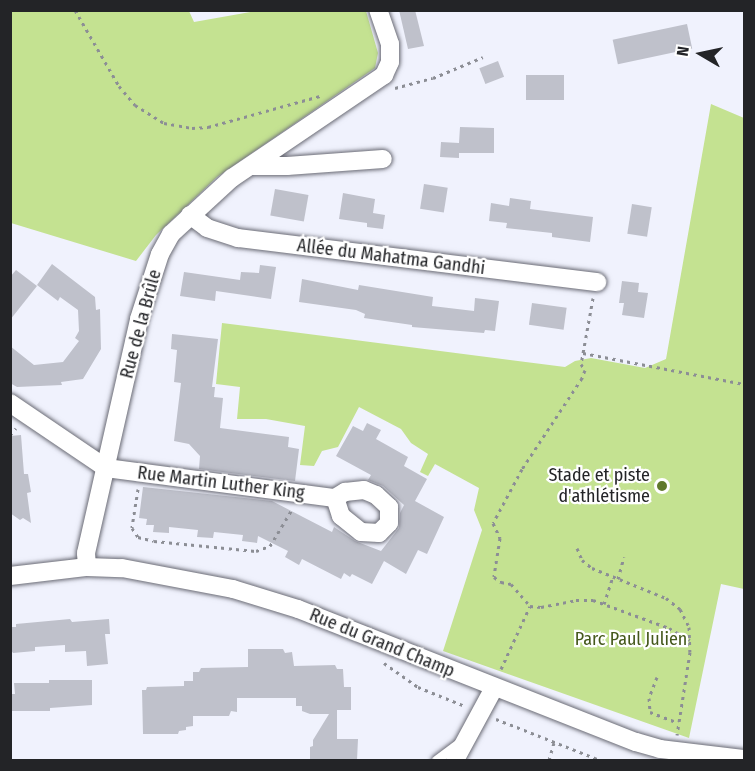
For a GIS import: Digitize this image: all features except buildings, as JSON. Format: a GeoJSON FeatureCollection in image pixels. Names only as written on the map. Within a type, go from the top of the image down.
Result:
{"type":"FeatureCollection","features":[{"type":"Feature","properties":{"kind":"street","name":"Rue de la Brûle"},"geometry":{"type":"LineString","coordinates":[[87,567],[86,553],[147,289],[159,254],[171,234],[190,215],[251,166],[384,75],[390,62],[390,44],[378,10]]}},
{"type":"Feature","properties":{"kind":"street"},"geometry":{"type":"LineString","coordinates":[[251,166],[287,166],[383,159]]}},
{"type":"Feature","properties":{"kind":"street","name":"Allée du Mahatma Gandhi"},"geometry":{"type":"LineString","coordinates":[[190,215],[207,228],[238,238],[597,282]]}},
{"type":"Feature","properties":{"kind":"street"},"geometry":{"type":"LineString","coordinates":[[10,403],[106,468]]}},
{"type":"Feature","properties":{"kind":"street","name":"Rue Martin Luther King"},"geometry":{"type":"LineString","coordinates":[[106,468],[335,498]]}},
{"type":"Feature","properties":{"kind":"street","name":"Rue du Grand Champ"},"geometry":{"type":"LineString","coordinates":[[10,576],[87,567],[122,568],[233,589],[298,609],[636,742],[716,758],[744,759]]}},
{"type":"Feature","properties":{"kind":"street"},"geometry":{"type":"LineString","coordinates":[[455,760],[494,688]]}},
{"type":"Feature","properties":{"kind":"lane"},"geometry":{"type":"LineString","coordinates":[[436,760],[469,736]]}},
{"type":"Feature","properties":{"kind":"path"},"geometry":{"type":"LineString","coordinates":[[75,10],[119,86],[135,105],[164,123],[192,128],[208,127],[331,92]]}},
{"type":"Feature","properties":{"kind":"path"},"geometry":{"type":"LineString","coordinates":[[369,86],[402,88],[483,57]]}},
{"type":"Feature","properties":{"kind":"path"},"geometry":{"type":"LineString","coordinates":[[597,282],[580,364],[585,370],[582,378],[522,469],[493,523],[500,538],[494,577],[511,584],[530,606],[541,607],[576,600],[592,600],[669,628],[690,640]]}},
{"type":"Feature","properties":{"kind":"path"},"geometry":{"type":"LineString","coordinates":[[583,353],[744,384]]}},
{"type":"Feature","properties":{"kind":"path"},"geometry":{"type":"LineString","coordinates":[[141,473],[132,528],[138,537],[154,541],[256,551],[270,546],[294,504],[296,492]]}},
{"type":"Feature","properties":{"kind":"path"},"geometry":{"type":"LineString","coordinates":[[577,548],[582,560],[592,568],[666,598],[680,609],[689,627],[690,640],[674,751]]}},
{"type":"Feature","properties":{"kind":"path"},"geometry":{"type":"LineString","coordinates":[[618,579],[624,557]]}},
{"type":"Feature","properties":{"kind":"path"},"geometry":{"type":"LineString","coordinates":[[604,604],[613,577]]}},
{"type":"Feature","properties":{"kind":"path"},"geometry":{"type":"LineString","coordinates":[[494,688],[530,606]]}},
{"type":"Feature","properties":{"kind":"path"},"geometry":{"type":"LineString","coordinates":[[377,658],[418,687],[600,760]]}},
{"type":"Feature","properties":{"kind":"path"},"geometry":{"type":"LineString","coordinates":[[657,677],[649,698],[650,712],[678,723]]}},
{"type":"Feature","properties":{"kind":"path"},"geometry":{"type":"LineString","coordinates":[[549,760],[555,743]]}},
{"type":"Feature","properties":{"kind":"green space"},"geometry":{"type":"Polygon","coordinates":[[[10,11],[189,11],[194,22],[256,11],[366,11],[378,53],[375,68],[217,177],[156,235],[136,261],[11,223],[10,11]]]}},
{"type":"Feature","properties":{"kind":"green space","name":"Parc Paul Julien"},"geometry":{"type":"Polygon","coordinates":[[[711,104],[744,118],[744,589],[721,584],[689,738],[443,651],[482,530],[474,510],[479,488],[435,464],[428,476],[420,472],[428,454],[411,443],[401,429],[359,407],[338,447],[322,451],[314,466],[300,465],[305,426],[266,419],[237,419],[240,387],[216,384],[222,323],[565,367],[575,361],[591,358],[645,368],[666,359],[711,104]]]}},
{"type":"Feature","properties":{"kind":"place","name":"Stade et piste d'athlétisme"},"geometry":{"type":"Point","coordinates":[662,486]}}]}
